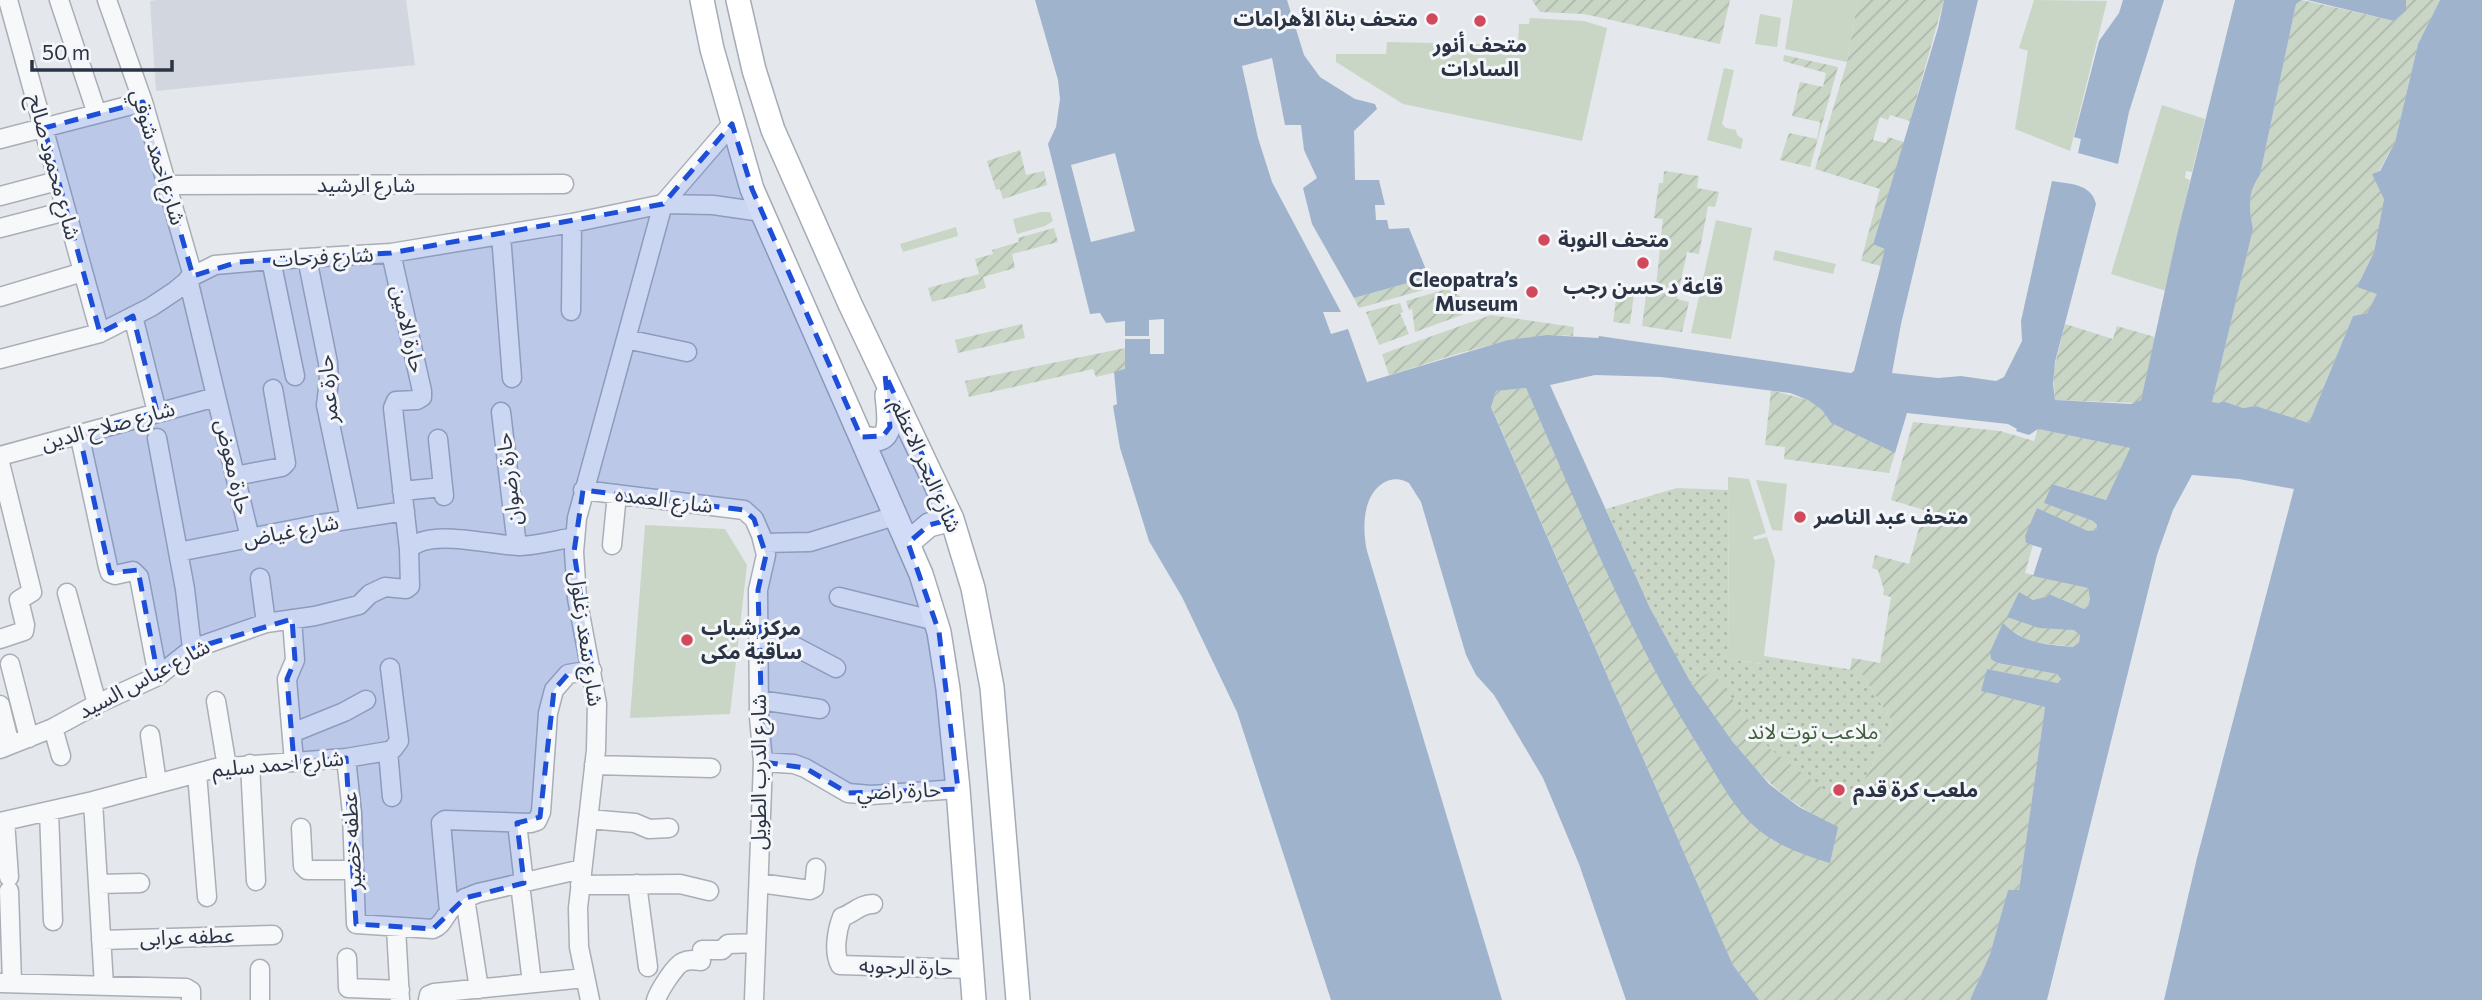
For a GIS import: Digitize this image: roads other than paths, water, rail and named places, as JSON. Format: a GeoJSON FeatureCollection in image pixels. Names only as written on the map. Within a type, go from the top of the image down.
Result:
{"type":"FeatureCollection","features":[{"type":"Feature","properties":{"kind":"main road"},"geometry":{"type":"LineString","coordinates":[[702,0],[712,49],[752,189],[908,543],[936,621],[948,689],[974,1000]]}},
{"type":"Feature","properties":{"kind":"main road","name":"شارع البحر الاعظم"},"geometry":{"type":"LineString","coordinates":[[738,0],[754,70],[773,130],[850,304],[952,519],[973,588],[992,687],[1018,1000]]}},
{"type":"Feature","properties":{"kind":"main road"},"geometry":{"type":"LineString","coordinates":[[861,437],[872,440],[883,436],[890,427],[885,374]]}},
{"type":"Feature","properties":{"kind":"main road"},"geometry":{"type":"LineString","coordinates":[[908,543],[929,525],[952,519]]}},
{"type":"Feature","properties":{"kind":"street","name":"شارع محمود صالح"},"geometry":{"type":"LineString","coordinates":[[8,0],[100,333]]}},
{"type":"Feature","properties":{"kind":"street"},"geometry":{"type":"LineString","coordinates":[[59,0],[97,114]]}},
{"type":"Feature","properties":{"kind":"street","name":"شارع احمد شوقي"},"geometry":{"type":"LineString","coordinates":[[107,0],[143,102],[168,185],[191,277],[216,397]]}},
{"type":"Feature","properties":{"kind":"street"},"geometry":{"type":"LineString","coordinates":[[0,139],[143,102]]}},
{"type":"Feature","properties":{"kind":"street"},"geometry":{"type":"LineString","coordinates":[[663,204],[733,124]]}},
{"type":"Feature","properties":{"kind":"street"},"geometry":{"type":"LineString","coordinates":[[0,196],[57,181]]}},
{"type":"Feature","properties":{"kind":"street","name":"شارع الرشيد"},"geometry":{"type":"LineString","coordinates":[[168,185],[564,184]]}},
{"type":"Feature","properties":{"kind":"street","name":"شارع فرحات"},"geometry":{"type":"LineString","coordinates":[[0,359],[100,333],[133,316],[175,291],[191,277],[215,265],[391,253],[572,223],[663,204],[713,205],[762,212]]}},
{"type":"Feature","properties":{"kind":"street","name":"شارع سعد زغلول"},"geometry":{"type":"LineString","coordinates":[[590,1000],[579,947],[578,908],[594,765],[597,704],[578,598],[575,537],[583,490],[663,204]]}},
{"type":"Feature","properties":{"kind":"street"},"geometry":{"type":"LineString","coordinates":[[0,229],[66,211]]}},
{"type":"Feature","properties":{"kind":"street"},"geometry":{"type":"LineString","coordinates":[[571,311],[572,223]]}},
{"type":"Feature","properties":{"kind":"street"},"geometry":{"type":"LineString","coordinates":[[501,235],[512,378]]}},
{"type":"Feature","properties":{"kind":"street","name":"حارة الامين"},"geometry":{"type":"LineString","coordinates":[[391,253],[422,391],[422,397],[417,400],[396,401],[393,404],[409,549]]}},
{"type":"Feature","properties":{"kind":"street","name":"حارة عمر"},"geometry":{"type":"LineString","coordinates":[[307,258],[328,363],[326,405],[350,519]]}},
{"type":"Feature","properties":{"kind":"street"},"geometry":{"type":"LineString","coordinates":[[271,260],[295,376]]}},
{"type":"Feature","properties":{"kind":"street"},"geometry":{"type":"LineString","coordinates":[[0,297],[83,272]]}},
{"type":"Feature","properties":{"kind":"street"},"geometry":{"type":"LineString","coordinates":[[133,316],[157,412]]}},
{"type":"Feature","properties":{"kind":"street"},"geometry":{"type":"LineString","coordinates":[[626,339],[687,352]]}},
{"type":"Feature","properties":{"kind":"street"},"geometry":{"type":"LineString","coordinates":[[235,476],[282,467],[286,463],[273,388]]}},
{"type":"Feature","properties":{"kind":"street","name":"شارع صلاح الدين"},"geometry":{"type":"LineString","coordinates":[[0,456],[216,397]]}},
{"type":"Feature","properties":{"kind":"street","name":"حارة معوض"},"geometry":{"type":"LineString","coordinates":[[216,397],[250,538]]}},
{"type":"Feature","properties":{"kind":"street","name":"حارة رضوان"},"geometry":{"type":"LineString","coordinates":[[501,412],[517,546]]}},
{"type":"Feature","properties":{"kind":"street"},"geometry":{"type":"LineString","coordinates":[[79,433],[108,567],[110,573],[115,575],[133,571],[139,576],[158,676]]}},
{"type":"Feature","properties":{"kind":"street"},"geometry":{"type":"LineString","coordinates":[[156,438],[178,552],[192,649]]}},
{"type":"Feature","properties":{"kind":"street"},"geometry":{"type":"LineString","coordinates":[[402,491],[444,491],[438,439]]}},
{"type":"Feature","properties":{"kind":"street"},"geometry":{"type":"LineString","coordinates":[[0,463],[32,593],[19,600],[24,631],[0,639]]}},
{"type":"Feature","properties":{"kind":"street","name":"شارع العمده"},"geometry":{"type":"LineString","coordinates":[[583,490],[744,510],[754,519],[763,543]]}},
{"type":"Feature","properties":{"kind":"street"},"geometry":{"type":"LineString","coordinates":[[612,545],[617,494]]}},
{"type":"Feature","properties":{"kind":"street","name":"شارع غياض"},"geometry":{"type":"LineString","coordinates":[[178,552],[405,511]]}},
{"type":"Feature","properties":{"kind":"street"},"geometry":{"type":"LineString","coordinates":[[763,543],[810,542],[895,516]]}},
{"type":"Feature","properties":{"kind":"street"},"geometry":{"type":"LineString","coordinates":[[409,549],[417,544],[455,538],[517,546],[575,537]]}},
{"type":"Feature","properties":{"kind":"street","name":"شارع الدرب الطويل"},"geometry":{"type":"LineString","coordinates":[[754,1000],[763,762],[759,700],[758,590],[766,555],[763,543]]}},
{"type":"Feature","properties":{"kind":"street","name":"شارع عباس السيد"},"geometry":{"type":"LineString","coordinates":[[5,747],[53,728],[158,676],[192,649],[266,623],[315,616],[359,604],[376,590],[385,587],[405,589],[410,586],[409,549]]}},
{"type":"Feature","properties":{"kind":"street"},"geometry":{"type":"LineString","coordinates":[[260,578],[266,623]]}},
{"type":"Feature","properties":{"kind":"street"},"geometry":{"type":"LineString","coordinates":[[67,593],[97,704]]}},
{"type":"Feature","properties":{"kind":"street"},"geometry":{"type":"LineString","coordinates":[[839,597],[936,621]]}},
{"type":"Feature","properties":{"kind":"street"},"geometry":{"type":"LineString","coordinates":[[292,620],[295,660],[287,680],[294,762]]}},
{"type":"Feature","properties":{"kind":"street"},"geometry":{"type":"LineString","coordinates":[[760,628],[836,668]]}},
{"type":"Feature","properties":{"kind":"street"},"geometry":{"type":"LineString","coordinates":[[10,664],[29,738]]}},
{"type":"Feature","properties":{"kind":"street"},"geometry":{"type":"LineString","coordinates":[[390,668],[399,741],[388,751],[392,797]]}},
{"type":"Feature","properties":{"kind":"street"},"geometry":{"type":"LineString","coordinates":[[449,911],[441,825],[445,820],[517,823],[537,821],[541,812],[548,713],[554,690],[568,674],[592,670]]}},
{"type":"Feature","properties":{"kind":"street"},"geometry":{"type":"LineString","coordinates":[[292,733],[350,710],[366,700]]}},
{"type":"Feature","properties":{"kind":"street"},"geometry":{"type":"LineString","coordinates":[[759,700],[820,709]]}},
{"type":"Feature","properties":{"kind":"street"},"geometry":{"type":"LineString","coordinates":[[216,701],[227,767]]}},
{"type":"Feature","properties":{"kind":"street"},"geometry":{"type":"LineString","coordinates":[[0,705],[5,747]]}},
{"type":"Feature","properties":{"kind":"street"},"geometry":{"type":"LineString","coordinates":[[53,728],[61,756]]}},
{"type":"Feature","properties":{"kind":"street"},"geometry":{"type":"LineString","coordinates":[[150,735],[157,783]]}},
{"type":"Feature","properties":{"kind":"street","name":"شارع احمد سليم"},"geometry":{"type":"LineString","coordinates":[[3,821],[227,767],[346,758],[388,751]]}},
{"type":"Feature","properties":{"kind":"street","name":"عطفه خضير"},"geometry":{"type":"LineString","coordinates":[[346,758],[356,924],[396,928]]}},
{"type":"Feature","properties":{"kind":"street","name":"حارة راضي"},"geometry":{"type":"LineString","coordinates":[[763,762],[794,764],[805,768],[848,793],[871,795],[958,789]]}},
{"type":"Feature","properties":{"kind":"street"},"geometry":{"type":"LineString","coordinates":[[250,764],[256,881]]}},
{"type":"Feature","properties":{"kind":"street"},"geometry":{"type":"LineString","coordinates":[[594,765],[711,768]]}},
{"type":"Feature","properties":{"kind":"street"},"geometry":{"type":"LineString","coordinates":[[197,773],[207,898]]}},
{"type":"Feature","properties":{"kind":"street"},"geometry":{"type":"LineString","coordinates":[[93,801],[104,986]]}},
{"type":"Feature","properties":{"kind":"street"},"geometry":{"type":"LineString","coordinates":[[49,811],[53,921]]}},
{"type":"Feature","properties":{"kind":"street"},"geometry":{"type":"LineString","coordinates":[[588,819],[627,822],[649,829],[669,828]]}},
{"type":"Feature","properties":{"kind":"street"},"geometry":{"type":"LineString","coordinates":[[3,821],[9,884],[6,983],[62,993],[104,986],[124,993],[186,988],[191,991],[191,1000]]}},
{"type":"Feature","properties":{"kind":"street"},"geometry":{"type":"LineString","coordinates":[[517,823],[532,984]]}},
{"type":"Feature","properties":{"kind":"street"},"geometry":{"type":"LineString","coordinates":[[301,828],[303,866],[307,870],[354,870]]}},
{"type":"Feature","properties":{"kind":"street"},"geometry":{"type":"LineString","coordinates":[[759,883],[810,890],[814,888],[816,868]]}},
{"type":"Feature","properties":{"kind":"street"},"geometry":{"type":"LineString","coordinates":[[347,958],[348,988],[400,995],[396,928],[439,927],[449,911],[465,898],[478,893],[522,884],[581,877],[637,884],[690,884],[709,891]]}},
{"type":"Feature","properties":{"kind":"street"},"geometry":{"type":"LineString","coordinates":[[98,884],[140,883]]}},
{"type":"Feature","properties":{"kind":"street"},"geometry":{"type":"LineString","coordinates":[[637,884],[648,967]]}},
{"type":"Feature","properties":{"kind":"street"},"geometry":{"type":"LineString","coordinates":[[465,898],[479,989]]}},
{"type":"Feature","properties":{"kind":"street","name":"حارة الرجوبه"},"geometry":{"type":"LineString","coordinates":[[873,904],[863,904],[842,917],[838,926],[837,960],[840,965],[973,969]]}},
{"type":"Feature","properties":{"kind":"street","name":"عطفه عرابى"},"geometry":{"type":"LineString","coordinates":[[101,940],[273,935]]}},
{"type":"Feature","properties":{"kind":"street"},"geometry":{"type":"LineString","coordinates":[[656,1000],[677,965],[684,961],[722,950],[728,944],[756,943]]}},
{"type":"Feature","properties":{"kind":"street"},"geometry":{"type":"LineString","coordinates":[[260,969],[260,1000]]}},
{"type":"Feature","properties":{"kind":"street"},"geometry":{"type":"LineString","coordinates":[[428,1000],[429,995],[434,993],[585,978]]}},
{"type":"Feature","properties":{"kind":"water"},"geometry":{"type":"Polygon","coordinates":[[[1035,0],[1287,0],[1304,55],[1320,77],[1355,99],[1375,104],[1377,109],[1354,131],[1355,180],[1379,180],[1385,205],[1375,205],[1376,220],[1387,220],[1389,229],[1409,228],[1429,277],[1354,298],[1312,224],[1303,188],[1317,178],[1304,150],[1301,125],[1285,125],[1272,58],[1242,66],[1258,138],[1272,182],[1341,312],[1323,312],[1331,334],[1348,329],[1367,382],[1508,340],[1547,335],[1599,336],[1851,373],[1854,371],[1885,249],[1873,244],[1944,0],[1978,0],[1901,324],[1892,373],[1938,378],[1961,376],[1996,381],[2004,377],[2022,341],[2021,321],[2052,181],[2084,188],[2096,204],[2055,362],[2055,400],[2131,404],[2141,400],[2177,235],[2235,0],[2302,0],[2296,4],[2260,175],[2251,194],[2253,229],[2212,402],[2223,401],[2243,408],[2256,406],[2309,423],[2353,316],[2367,313],[2377,294],[2357,287],[2374,252],[2384,199],[2372,174],[2380,171],[2395,142],[2418,44],[2440,0],[2482,0],[2482,1000],[2164,1000],[2197,858],[2294,489],[2239,479],[2192,475],[2173,510],[2157,555],[2047,1000],[1970,1000],[1990,954],[2008,890],[2019,890],[2045,707],[1981,691],[1987,669],[2058,683],[2061,679],[2057,674],[1997,663],[1991,659],[1990,652],[2003,623],[2018,635],[2035,642],[2073,647],[2079,642],[2080,635],[2074,630],[2039,628],[2007,617],[2019,592],[2033,600],[2049,594],[2084,609],[2090,599],[2088,588],[2033,576],[2042,548],[2026,543],[2025,536],[2037,508],[2088,531],[2096,530],[2097,525],[2093,521],[2044,503],[2052,484],[2106,500],[2130,448],[2038,429],[2029,435],[2016,431],[2017,429],[2008,424],[1907,413],[1895,453],[1831,423],[1822,410],[1808,400],[1790,393],[1661,377],[1595,375],[1550,385],[1650,608],[1691,683],[1732,741],[1769,784],[1799,807],[1838,827],[1830,863],[1771,839],[1746,818],[1732,800],[1676,709],[1629,619],[1526,388],[1496,391],[1491,407],[1733,965],[1759,1000],[1626,1000],[1579,864],[1543,778],[1494,695],[1476,675],[1466,655],[1421,502],[1409,483],[1396,479],[1379,486],[1368,502],[1364,532],[1367,551],[1502,1000],[1331,1000],[1237,712],[1182,597],[1149,541],[1120,448],[1113,406],[1117,404],[1114,372],[1125,369],[1125,321],[1106,323],[1100,313],[1090,314],[1048,144],[1056,127],[1060,99],[1058,80],[1035,0]],[[1115,153],[1071,165],[1091,242],[1135,231],[1115,153]]]}},
{"type":"Feature","properties":{"kind":"water"},"geometry":{"type":"Polygon","coordinates":[[[2123,0],[2164,0],[2129,112],[2118,164],[2078,153],[2081,139],[2074,137],[2099,41],[2119,13],[2123,0]]]}},
{"type":"Feature","properties":{"kind":"water"},"geometry":{"type":"Polygon","coordinates":[[[2307,0],[2406,0],[2406,11],[2394,21],[2307,0]]]}},
{"type":"Feature","properties":{"kind":"place","name":"متحف بناة الأهرامات"},"geometry":{"type":"Point","coordinates":[1432,19]}},
{"type":"Feature","properties":{"kind":"place","name":"متحف أنور السادات"},"geometry":{"type":"Point","coordinates":[1480,21]}},
{"type":"Feature","properties":{"kind":"place","name":"متحف النوبة"},"geometry":{"type":"Point","coordinates":[1544,240]}},
{"type":"Feature","properties":{"kind":"place","name":"قاعة د حسن رجب"},"geometry":{"type":"Point","coordinates":[1643,263]}},
{"type":"Feature","properties":{"kind":"place","name":"Cleopatra’s Museum"},"geometry":{"type":"Point","coordinates":[1532,292]}},
{"type":"Feature","properties":{"kind":"place","name":"متحف عبد الناصر"},"geometry":{"type":"Point","coordinates":[1800,517]}},
{"type":"Feature","properties":{"kind":"place","name":"مركز شباب ساقية مكى"},"geometry":{"type":"Point","coordinates":[687,640]}},
{"type":"Feature","properties":{"kind":"place","name":"ملعب كرة قدم"},"geometry":{"type":"Point","coordinates":[1839,790]}},
{"type":"Feature","properties":{"kind":"park label","name":"ملاعب توت لاند"},"geometry":{"type":"Point","coordinates":[1813,732]}}]}
